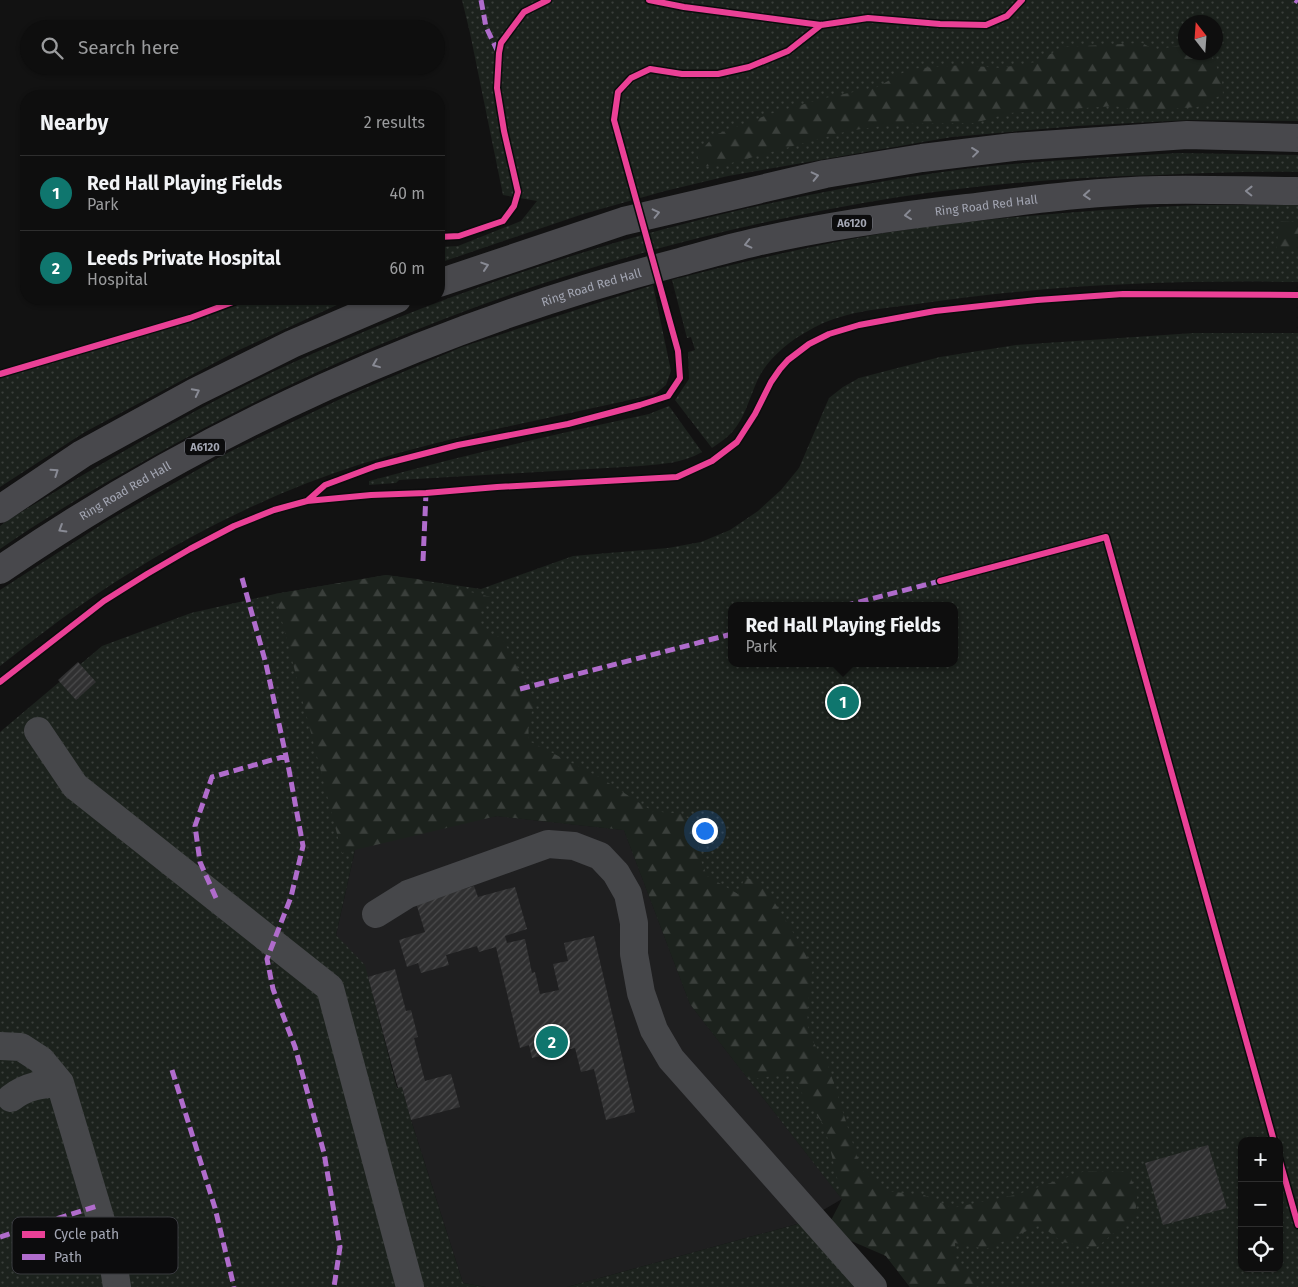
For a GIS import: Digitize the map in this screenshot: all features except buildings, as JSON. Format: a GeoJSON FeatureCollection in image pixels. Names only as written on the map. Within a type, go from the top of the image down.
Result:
{"type":"FeatureCollection","features":[{"type":"Feature","properties":{"kind":"highway"},"geometry":{"type":"LineString","coordinates":[[445,281],[624,220],[825,174],[922,158],[1013,147],[1188,135],[1298,138]]}},
{"type":"Feature","properties":{"kind":"highway","name":"Ring Road Red Hall"},"geometry":{"type":"LineString","coordinates":[[0,570],[43,540],[142,480],[242,426],[332,382],[533,304],[636,273],[755,242],[876,219],[1051,197],[1158,190],[1298,191]]}},
{"type":"Feature","properties":{"kind":"highway"},"geometry":{"type":"LineString","coordinates":[[0,509],[82,454],[195,392],[292,344],[384,305]]}},
{"type":"Feature","properties":{"kind":"street"},"geometry":{"type":"LineString","coordinates":[[38,731],[75,786],[330,988],[410,1287]]}},
{"type":"Feature","properties":{"kind":"street"},"geometry":{"type":"LineString","coordinates":[[376,914],[408,894],[548,844],[574,846],[600,856],[616,873],[628,894],[634,923],[634,954],[641,993],[654,1030],[671,1059],[873,1287]]}},
{"type":"Feature","properties":{"kind":"street"},"geometry":{"type":"LineString","coordinates":[[0,1046],[21,1047],[42,1060],[60,1083],[100,1217]]}},
{"type":"Feature","properties":{"kind":"street"},"geometry":{"type":"LineString","coordinates":[[12,1098],[20,1091],[39,1085],[60,1083]]}},
{"type":"Feature","properties":{"kind":"street"},"geometry":{"type":"LineString","coordinates":[[115,1274],[117,1287]]}},
{"type":"Feature","properties":{"kind":"shaded area"},"geometry":{"type":"Polygon","coordinates":[[[497,816],[624,830],[690,1004],[842,1199],[801,1223],[567,1287],[486,1287],[463,1283],[402,1087],[398,1088],[368,977],[336,935],[357,841],[497,816]]]}},
{"type":"Feature","properties":{"kind":"green space"},"geometry":{"type":"Polygon","coordinates":[[[462,0],[1298,0],[1298,121],[1189,120],[1077,126],[952,137],[728,176],[665,191],[583,214],[445,261],[445,247],[458,246],[521,221],[537,201],[503,195],[462,0]]]}},
{"type":"Feature","properties":{"kind":"green space"},"geometry":{"type":"Polygon","coordinates":[[[1142,43],[1155,50],[1178,46],[1178,60],[1214,60],[1222,80],[1223,94],[1197,107],[1139,111],[1115,106],[1009,113],[975,123],[894,124],[848,131],[724,165],[697,167],[698,154],[715,135],[770,114],[825,98],[877,87],[910,69],[962,65],[1000,68],[1036,62],[1063,47],[1142,43]]]}},
{"type":"Feature","properties":{"kind":"green space"},"geometry":{"type":"Polygon","coordinates":[[[1178,153],[1298,155],[1298,172],[1229,172],[1095,177],[931,192],[801,215],[705,236],[609,263],[514,293],[421,328],[330,366],[240,409],[153,456],[37,524],[0,549],[0,526],[8,520],[183,418],[292,363],[431,305],[445,305],[445,300],[449,298],[610,244],[775,202],[942,172],[1060,160],[1178,153]]]}},
{"type":"Feature","properties":{"kind":"green space"},"geometry":{"type":"Polygon","coordinates":[[[1197,205],[1298,205],[1298,282],[1155,283],[1060,288],[875,309],[847,315],[821,324],[801,335],[774,357],[759,377],[738,424],[733,431],[712,448],[675,400],[689,379],[688,352],[695,350],[691,337],[687,338],[672,280],[794,251],[917,228],[1057,214],[1197,205]]]}},
{"type":"Feature","properties":{"kind":"green space"},"geometry":{"type":"Polygon","coordinates":[[[1280,221],[1298,222],[1298,251],[1276,251],[1280,221]]]}},
{"type":"Feature","properties":{"kind":"green space"},"geometry":{"type":"Polygon","coordinates":[[[653,285],[671,371],[666,385],[655,394],[431,444],[358,465],[289,490],[223,520],[159,555],[72,611],[0,666],[0,590],[107,521],[229,452],[351,394],[462,347],[653,285]]]}},
{"type":"Feature","properties":{"kind":"green space"},"geometry":{"type":"Polygon","coordinates":[[[223,305],[337,305],[237,351],[85,432],[0,487],[0,372],[223,305]]]}},
{"type":"Feature","properties":{"kind":"green space"},"geometry":{"type":"Polygon","coordinates":[[[1194,333],[1298,333],[1298,1287],[910,1287],[690,1004],[624,830],[497,816],[357,841],[336,935],[365,965],[397,1088],[402,1087],[463,1283],[486,1287],[0,1287],[0,732],[102,646],[191,613],[275,594],[386,575],[481,589],[573,556],[668,548],[701,542],[730,530],[758,511],[781,490],[799,468],[829,398],[859,378],[940,357],[1016,345],[1194,333]]]}},
{"type":"Feature","properties":{"kind":"green space"},"geometry":{"type":"Polygon","coordinates":[[[669,406],[702,452],[680,461],[657,465],[399,480],[396,483],[369,485],[369,481],[579,429],[649,414],[669,406]]]}},
{"type":"Feature","properties":{"kind":"green space"},"geometry":{"type":"Polygon","coordinates":[[[386,575],[417,579],[491,597],[480,609],[481,630],[502,638],[536,702],[528,721],[529,741],[601,778],[652,811],[681,814],[701,827],[698,853],[707,876],[738,894],[745,877],[763,884],[813,968],[807,1011],[809,1035],[829,1068],[861,1169],[884,1191],[924,1195],[952,1208],[1015,1195],[1085,1171],[1129,1172],[1137,1197],[1135,1215],[1096,1248],[1062,1242],[1040,1225],[986,1249],[955,1243],[956,1260],[976,1278],[976,1287],[910,1287],[886,1256],[827,1228],[842,1199],[825,1127],[788,1073],[749,1080],[690,1004],[624,830],[497,816],[342,853],[275,594],[386,575]]]}},
{"type":"Feature","properties":{"kind":"green space"},"geometry":{"type":"Polygon","coordinates":[[[801,1223],[857,1287],[567,1287],[801,1223]]]}},
{"type":"Feature","properties":{"kind":"marked path"},"geometry":{"type":"LineString","coordinates":[[481,0],[486,27],[498,52]]}},
{"type":"Feature","properties":{"kind":"marked path"},"geometry":{"type":"LineString","coordinates":[[423,561],[426,493]]}},
{"type":"Feature","properties":{"kind":"marked path"},"geometry":{"type":"LineString","coordinates":[[242,578],[266,664],[303,846],[291,897],[267,959],[273,989],[295,1047],[324,1153],[340,1247],[334,1287]]}},
{"type":"Feature","properties":{"kind":"marked path"},"geometry":{"type":"LineString","coordinates":[[859,602],[940,581]]}},
{"type":"Feature","properties":{"kind":"marked path"},"geometry":{"type":"LineString","coordinates":[[520,689],[728,635]]}},
{"type":"Feature","properties":{"kind":"marked path"},"geometry":{"type":"LineString","coordinates":[[216,898],[200,862],[195,826],[212,777],[286,756]]}},
{"type":"Feature","properties":{"kind":"marked path"},"geometry":{"type":"LineString","coordinates":[[172,1070],[215,1208],[234,1287]]}},
{"type":"Feature","properties":{"kind":"marked path"},"geometry":{"type":"LineString","coordinates":[[63,1217],[97,1206]]}},
{"type":"Feature","properties":{"kind":"marked path"},"geometry":{"type":"LineString","coordinates":[[0,1237],[12,1233]]}},
{"type":"Feature","properties":{"kind":"cycle path"},"geometry":{"type":"LineString","coordinates":[[445,237],[459,236],[503,221],[514,206],[518,192],[504,131],[497,88],[499,53],[501,43],[524,12],[548,0]]}},
{"type":"Feature","properties":{"kind":"cycle path"},"geometry":{"type":"LineString","coordinates":[[649,0],[684,7],[821,25],[868,18],[940,24],[986,25],[1007,16],[1022,0]]}},
{"type":"Feature","properties":{"kind":"cycle path"},"geometry":{"type":"LineString","coordinates":[[307,501],[325,485],[376,466],[458,445],[568,424],[668,396],[680,378],[678,351],[614,120],[618,92],[631,78],[650,69],[682,74],[718,74],[749,67],[788,51],[821,25]]}},
{"type":"Feature","properties":{"kind":"cycle path"},"geometry":{"type":"LineString","coordinates":[[0,682],[104,601],[147,574],[234,526],[274,510],[307,501],[371,495],[677,477],[712,461],[737,442],[755,414],[771,382],[788,360],[809,344],[829,334],[859,325],[935,311],[1037,300],[1123,294],[1298,295]]}},
{"type":"Feature","properties":{"kind":"cycle path"},"geometry":{"type":"LineString","coordinates":[[0,374],[190,318],[225,305]]}},
{"type":"Feature","properties":{"kind":"cycle path"},"geometry":{"type":"LineString","coordinates":[[940,581],[1106,537],[1273,1137]]}},
{"type":"Feature","properties":{"kind":"cycle path"},"geometry":{"type":"LineString","coordinates":[[1283,1172],[1298,1225]]}},
{"type":"Feature","properties":{"kind":"place","name":"Red Hall Playing Fields"},"geometry":{"type":"Point","coordinates":[843,702]}},
{"type":"Feature","properties":{"kind":"place","name":"Leeds Private Hospital"},"geometry":{"type":"Point","coordinates":[552,1042]}}]}
